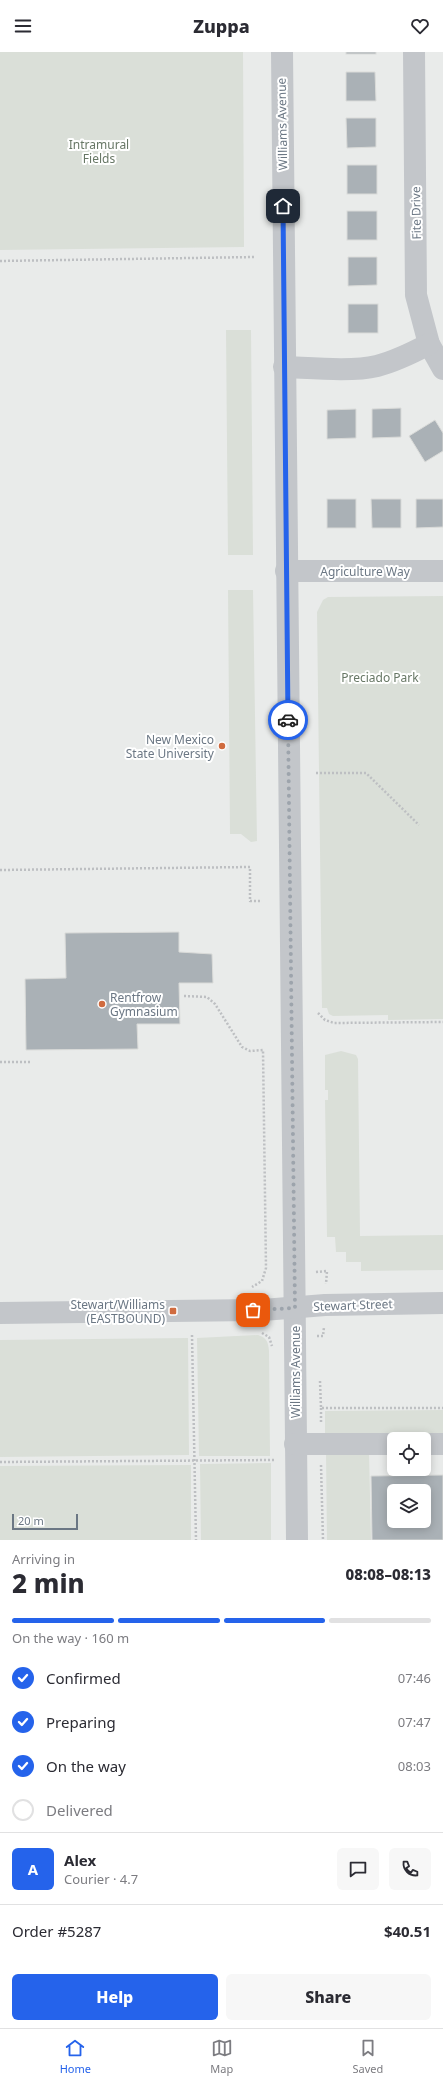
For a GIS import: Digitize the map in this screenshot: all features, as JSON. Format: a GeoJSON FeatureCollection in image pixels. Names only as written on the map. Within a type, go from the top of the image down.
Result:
{"type":"FeatureCollection","features":[{"type":"Feature","properties":{"kind":"street","name":"Williams Avenue"},"geometry":{"type":"LineString","coordinates":[[282,52],[286,571],[297,1540]]}},
{"type":"Feature","properties":{"kind":"street","name":"Fite Drive"},"geometry":{"type":"LineString","coordinates":[[414,52],[416,295],[428,344],[443,369]]}},
{"type":"Feature","properties":{"kind":"street"},"geometry":{"type":"LineString","coordinates":[[284,367],[329,369],[375,366],[403,358],[428,344]]}},
{"type":"Feature","properties":{"kind":"street","name":"Agriculture Way"},"geometry":{"type":"LineString","coordinates":[[286,571],[443,571]]}},
{"type":"Feature","properties":{"kind":"street","name":"Stewart Street"},"geometry":{"type":"LineString","coordinates":[[0,1313],[263,1310],[443,1303]]}},
{"type":"Feature","properties":{"kind":"street"},"geometry":{"type":"LineString","coordinates":[[295,1444],[387,1444]]}},
{"type":"Feature","properties":{"kind":"street"},"geometry":{"type":"LineString","coordinates":[[431,1444],[443,1444]]}},
{"type":"Feature","properties":{"kind":"path"},"geometry":{"type":"LineString","coordinates":[[0,261],[255,257]]}},
{"type":"Feature","properties":{"kind":"path"},"geometry":{"type":"LineString","coordinates":[[316,773],[366,773],[419,825]]}},
{"type":"Feature","properties":{"kind":"path"},"geometry":{"type":"LineString","coordinates":[[0,870],[250,867],[250,901],[262,901]]}},
{"type":"Feature","properties":{"kind":"path"},"geometry":{"type":"LineString","coordinates":[[184,996],[207,998],[215,1004],[242,1047],[250,1051],[263,1050],[265,1275]]}},
{"type":"Feature","properties":{"kind":"path"},"geometry":{"type":"LineString","coordinates":[[318,1012],[325,1020],[334,1024],[443,1022]]}},
{"type":"Feature","properties":{"kind":"path"},"geometry":{"type":"LineString","coordinates":[[0,1062],[30,1062]]}},
{"type":"Feature","properties":{"kind":"path"},"geometry":{"type":"LineString","coordinates":[[255,1332],[263,1333],[269,1337],[273,1351]]}},
{"type":"Feature","properties":{"kind":"path"},"geometry":{"type":"LineString","coordinates":[[184,1335],[200,1334]]}},
{"type":"Feature","properties":{"kind":"path"},"geometry":{"type":"LineString","coordinates":[[192,1335],[196,1540]]}},
{"type":"Feature","properties":{"kind":"path"},"geometry":{"type":"LineString","coordinates":[[320,1380],[323,1540]]}},
{"type":"Feature","properties":{"kind":"path"},"geometry":{"type":"LineString","coordinates":[[321,1408],[443,1408]]}},
{"type":"Feature","properties":{"kind":"path"},"geometry":{"type":"LineString","coordinates":[[274,1452],[274,1468]]}},
{"type":"Feature","properties":{"kind":"path"},"geometry":{"type":"LineString","coordinates":[[0,1462],[274,1460]]}},
{"type":"Feature","properties":{"kind":"shaded area","name":"New Mexico State University"},"geometry":{"type":"Polygon","coordinates":[[[0,52],[443,52],[443,1540],[0,1540],[0,52]]]}},
{"type":"Feature","properties":{"kind":"green space","name":"Intramural Fields"},"geometry":{"type":"Polygon","coordinates":[[[0,52],[243,52],[244,247],[0,250],[0,52]]]}},
{"type":"Feature","properties":{"kind":"green space"},"geometry":{"type":"Polygon","coordinates":[[[226,330],[251,330],[253,555],[228,555],[226,330]]]}},
{"type":"Feature","properties":{"kind":"green space"},"geometry":{"type":"Polygon","coordinates":[[[228,590],[253,590],[257,841],[251,842],[241,834],[230,834],[228,590]]]}},
{"type":"Feature","properties":{"kind":"green space","name":"Preciado Park"},"geometry":{"type":"Polygon","coordinates":[[[443,596],[443,1019],[388,1020],[388,1015],[333,1016],[329,1014],[327,1008],[322,1008],[317,612],[323,600],[328,597],[443,596]]]}},
{"type":"Feature","properties":{"kind":"green space"},"geometry":{"type":"Polygon","coordinates":[[[341,1051],[356,1055],[358,1059],[360,1236],[443,1235],[443,1270],[361,1271],[361,1262],[346,1262],[346,1252],[336,1252],[335,1237],[327,1237],[325,1100],[328,1100],[328,1090],[325,1090],[325,1055],[341,1051]]]}},
{"type":"Feature","properties":{"kind":"green space"},"geometry":{"type":"Polygon","coordinates":[[[258,1335],[266,1341],[269,1351],[270,1456],[199,1456],[197,1338],[258,1335]]]}},
{"type":"Feature","properties":{"kind":"green space"},"geometry":{"type":"Polygon","coordinates":[[[188,1338],[189,1455],[0,1457],[0,1340],[188,1338]]]}},
{"type":"Feature","properties":{"kind":"green space"},"geometry":{"type":"Polygon","coordinates":[[[443,1410],[443,1434],[431,1434],[431,1432],[387,1432],[387,1434],[325,1438],[325,1411],[443,1410]]]}},
{"type":"Feature","properties":{"kind":"green space"},"geometry":{"type":"Polygon","coordinates":[[[326,1452],[369,1452],[371,1540],[327,1540],[326,1452]]]}},
{"type":"Feature","properties":{"kind":"green space"},"geometry":{"type":"Polygon","coordinates":[[[271,1463],[271,1540],[201,1540],[200,1464],[271,1463]]]}},
{"type":"Feature","properties":{"kind":"green space"},"geometry":{"type":"Polygon","coordinates":[[[191,1465],[191,1540],[0,1540],[0,1466],[191,1465]]]}},
{"type":"Feature","properties":{"kind":"building"},"geometry":{"type":"Polygon","coordinates":[[[346,52],[376,52],[376,54],[346,54],[346,52]]]}},
{"type":"Feature","properties":{"kind":"building"},"geometry":{"type":"Polygon","coordinates":[[[346,72],[375,72],[376,101],[346,101],[346,72]]]}},
{"type":"Feature","properties":{"kind":"building"},"geometry":{"type":"Polygon","coordinates":[[[346,118],[376,118],[376,147],[347,148],[346,118]]]}},
{"type":"Feature","properties":{"kind":"building"},"geometry":{"type":"Polygon","coordinates":[[[347,165],[377,165],[377,194],[347,194],[347,165]]]}},
{"type":"Feature","properties":{"kind":"building"},"geometry":{"type":"Polygon","coordinates":[[[347,211],[377,211],[377,240],[347,240],[347,211]]]}},
{"type":"Feature","properties":{"kind":"building"},"geometry":{"type":"Polygon","coordinates":[[[348,257],[377,257],[377,285],[348,286],[348,257]]]}},
{"type":"Feature","properties":{"kind":"building"},"geometry":{"type":"Polygon","coordinates":[[[348,304],[378,304],[378,333],[348,333],[348,304]]]}},
{"type":"Feature","properties":{"kind":"building"},"geometry":{"type":"Polygon","coordinates":[[[401,408],[401,437],[372,438],[372,409],[401,408]]]}},
{"type":"Feature","properties":{"kind":"building"},"geometry":{"type":"Polygon","coordinates":[[[356,409],[356,438],[327,439],[327,410],[356,409]]]}},
{"type":"Feature","properties":{"kind":"building"},"geometry":{"type":"Polygon","coordinates":[[[435,420],[443,433],[443,451],[425,462],[409,436],[435,420]]]}},
{"type":"Feature","properties":{"kind":"building"},"geometry":{"type":"Polygon","coordinates":[[[327,499],[356,499],[356,528],[327,528],[327,499]]]}},
{"type":"Feature","properties":{"kind":"building"},"geometry":{"type":"Polygon","coordinates":[[[371,499],[401,499],[401,528],[372,528],[371,499]]]}},
{"type":"Feature","properties":{"kind":"building"},"geometry":{"type":"Polygon","coordinates":[[[416,499],[443,499],[443,527],[416,528],[416,499]]]}},
{"type":"Feature","properties":{"kind":"building","name":"Rentfrow Gymnasium"},"geometry":{"type":"Polygon","coordinates":[[[179,932],[179,952],[212,954],[213,983],[179,983],[180,1024],[137,1024],[138,1049],[26,1050],[25,979],[66,978],[65,933],[179,932]]]}},
{"type":"Feature","properties":{"kind":"building"},"geometry":{"type":"Polygon","coordinates":[[[443,1475],[443,1540],[372,1540],[371,1476],[443,1475]]]}},
{"type":"Feature","properties":{"kind":"way so far"},"geometry":{"type":"LineString","coordinates":[[253,1310],[295,1308],[288,720]]}},
{"type":"Feature","properties":{"kind":"place","name":"New Mexico State University"},"geometry":{"type":"Point","coordinates":[222,746]}},
{"type":"Feature","properties":{"kind":"place","name":"Rentfrow Gymnasium"},"geometry":{"type":"Point","coordinates":[102,1004]}},
{"type":"Feature","properties":{"kind":"place","name":"Stewart/Williams (EASTBOUND)"},"geometry":{"type":"Point","coordinates":[173,1311]}},
{"type":"Feature","properties":{"kind":"route"},"geometry":{"type":"LineString","coordinates":[[283,206],[288,720]]}}]}
